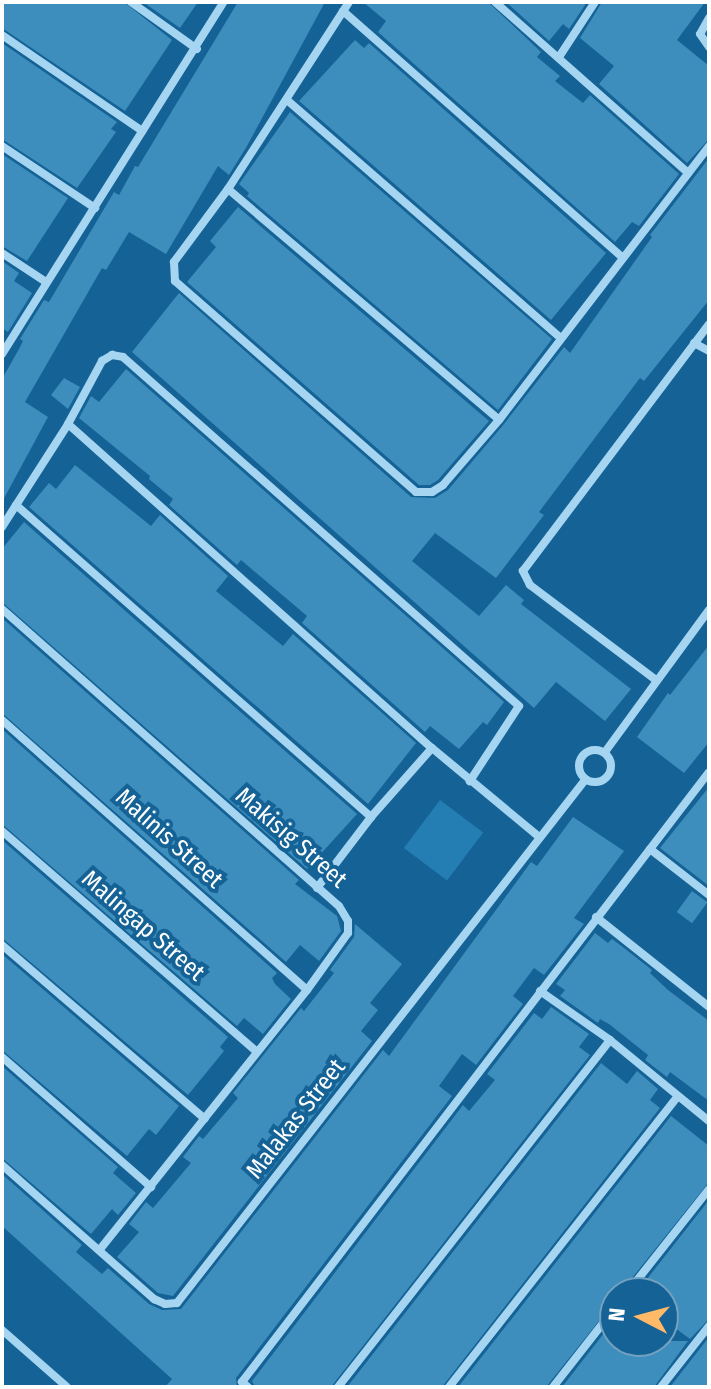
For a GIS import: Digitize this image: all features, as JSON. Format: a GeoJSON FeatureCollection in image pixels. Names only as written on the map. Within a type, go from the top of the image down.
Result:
{"type":"FeatureCollection","features":[{"type":"Feature","properties":{"kind":"street"},"geometry":{"type":"LineString","coordinates":[[131,2],[197,49]]}},
{"type":"Feature","properties":{"kind":"street"},"geometry":{"type":"LineString","coordinates":[[2,354],[224,2]]}},
{"type":"Feature","properties":{"kind":"street"},"geometry":{"type":"LineString","coordinates":[[349,2],[228,189],[174,262],[175,281],[416,492],[432,492],[443,485],[499,420],[709,146]]}},
{"type":"Feature","properties":{"kind":"street"},"geometry":{"type":"LineString","coordinates":[[495,2],[688,173]]}},
{"type":"Feature","properties":{"kind":"street"},"geometry":{"type":"LineString","coordinates":[[559,57],[595,2]]}},
{"type":"Feature","properties":{"kind":"street"},"geometry":{"type":"LineString","coordinates":[[343,11],[623,258]]}},
{"type":"Feature","properties":{"kind":"street"},"geometry":{"type":"LineString","coordinates":[[709,18],[700,34],[709,47]]}},
{"type":"Feature","properties":{"kind":"street"},"geometry":{"type":"LineString","coordinates":[[2,35],[142,131]]}},
{"type":"Feature","properties":{"kind":"street"},"geometry":{"type":"LineString","coordinates":[[287,100],[561,338]]}},
{"type":"Feature","properties":{"kind":"street"},"geometry":{"type":"LineString","coordinates":[[2,146],[95,208]]}},
{"type":"Feature","properties":{"kind":"street"},"geometry":{"type":"LineString","coordinates":[[228,189],[499,420]]}},
{"type":"Feature","properties":{"kind":"street"},"geometry":{"type":"LineString","coordinates":[[2,253],[46,282]]}},
{"type":"Feature","properties":{"kind":"street"},"geometry":{"type":"LineString","coordinates":[[656,680],[530,585],[523,571],[709,324]]}},
{"type":"Feature","properties":{"kind":"street"},"geometry":{"type":"LineString","coordinates":[[694,343],[709,351]]}},
{"type":"Feature","properties":{"kind":"street"},"geometry":{"type":"LineString","coordinates":[[2,527],[68,424],[102,361],[112,355],[123,357],[496,682],[519,706],[518,713],[470,781]]}},
{"type":"Feature","properties":{"kind":"street"},"geometry":{"type":"LineString","coordinates":[[68,424],[432,748],[538,836]]}},
{"type":"Feature","properties":{"kind":"street"},"geometry":{"type":"LineString","coordinates":[[16,505],[371,817]]}},
{"type":"Feature","properties":{"kind":"street","name":"Makisig Street"},"geometry":{"type":"LineString","coordinates":[[2,609],[339,906],[348,921],[348,933],[307,990],[100,1249]]}},
{"type":"Feature","properties":{"kind":"street"},"geometry":{"type":"LineString","coordinates":[[605,752],[709,610]]}},
{"type":"Feature","properties":{"kind":"street","name":"Malinis Street"},"geometry":{"type":"LineString","coordinates":[[2,720],[307,990]]}},
{"type":"Feature","properties":{"kind":"street"},"geometry":{"type":"LineString","coordinates":[[317,888],[371,817],[432,748]]}},
{"type":"Feature","properties":{"kind":"street"},"geometry":{"type":"LineString","coordinates":[[592,749],[605,752],[611,761],[611,771],[605,780],[595,783],[585,780],[578,769],[581,756],[592,749]]}},
{"type":"Feature","properties":{"kind":"street"},"geometry":{"type":"LineString","coordinates":[[248,1387],[242,1382],[596,917],[706,783],[709,772]]}},
{"type":"Feature","properties":{"kind":"street","name":"Malakas Street"},"geometry":{"type":"LineString","coordinates":[[2,1165],[154,1299],[165,1304],[177,1303],[538,836],[585,780]]}},
{"type":"Feature","properties":{"kind":"street","name":"Malingap Street"},"geometry":{"type":"LineString","coordinates":[[2,831],[257,1052]]}},
{"type":"Feature","properties":{"kind":"street"},"geometry":{"type":"LineString","coordinates":[[650,849],[709,895]]}},
{"type":"Feature","properties":{"kind":"street"},"geometry":{"type":"LineString","coordinates":[[596,917],[709,1007]]}},
{"type":"Feature","properties":{"kind":"street"},"geometry":{"type":"LineString","coordinates":[[2,945],[205,1119]]}},
{"type":"Feature","properties":{"kind":"street"},"geometry":{"type":"LineString","coordinates":[[540,991],[610,1040],[709,1121]]}},
{"type":"Feature","properties":{"kind":"street"},"geometry":{"type":"LineString","coordinates":[[338,1387],[610,1040]]}},
{"type":"Feature","properties":{"kind":"street"},"geometry":{"type":"LineString","coordinates":[[2,1057],[151,1187]]}},
{"type":"Feature","properties":{"kind":"street"},"geometry":{"type":"LineString","coordinates":[[449,1387],[677,1097]]}},
{"type":"Feature","properties":{"kind":"street"},"geometry":{"type":"LineString","coordinates":[[640,1277],[709,1189]]}},
{"type":"Feature","properties":{"kind":"street"},"geometry":{"type":"LineString","coordinates":[[661,1387],[709,1326]]}},
{"type":"Feature","properties":{"kind":"street"},"geometry":{"type":"LineString","coordinates":[[553,1387],[599,1328]]}},
{"type":"Feature","properties":{"kind":"street"},"geometry":{"type":"LineString","coordinates":[[2,1330],[67,1387]]}},
{"type":"Feature","properties":{"kind":"shaded area"},"geometry":{"type":"Polygon","coordinates":[[[440,800],[483,832],[447,880],[404,848],[440,800]]]}},
{"type":"Feature","properties":{"kind":"building"},"geometry":{"type":"Polygon","coordinates":[[[2,2],[124,2],[172,40],[125,111],[2,28],[2,2]]]}},
{"type":"Feature","properties":{"kind":"building"},"geometry":{"type":"Polygon","coordinates":[[[143,2],[198,2],[180,28],[143,2]]]}},
{"type":"Feature","properties":{"kind":"building"},"geometry":{"type":"Polygon","coordinates":[[[238,2],[325,2],[229,175],[218,166],[166,254],[129,232],[106,270],[102,268],[25,402],[48,417],[2,502],[2,379],[23,341],[20,339],[44,300],[49,302],[114,192],[119,195],[135,166],[138,167],[238,2]]]}},
{"type":"Feature","properties":{"kind":"building"},"geometry":{"type":"Polygon","coordinates":[[[363,2],[488,2],[541,52],[537,57],[560,76],[555,81],[583,103],[590,95],[679,174],[639,226],[632,222],[615,242],[378,32],[386,21],[363,2]]]}},
{"type":"Feature","properties":{"kind":"building"},"geometry":{"type":"Polygon","coordinates":[[[506,2],[587,2],[569,29],[563,24],[549,41],[506,2]]]}},
{"type":"Feature","properties":{"kind":"building"},"geometry":{"type":"Polygon","coordinates":[[[602,2],[705,2],[677,40],[709,66],[709,139],[687,163],[599,84],[614,66],[580,38],[602,2]]]}},
{"type":"Feature","properties":{"kind":"building"},"geometry":{"type":"Polygon","coordinates":[[[355,40],[364,48],[369,43],[606,253],[551,320],[299,101],[355,40]]]}},
{"type":"Feature","properties":{"kind":"building"},"geometry":{"type":"Polygon","coordinates":[[[2,43],[117,122],[111,129],[116,132],[77,188],[2,139],[2,43]]]}},
{"type":"Feature","properties":{"kind":"building"},"geometry":{"type":"Polygon","coordinates":[[[290,112],[552,339],[498,410],[247,196],[249,193],[239,184],[290,112]]]}},
{"type":"Feature","properties":{"kind":"building"},"geometry":{"type":"Polygon","coordinates":[[[2,154],[68,198],[27,261],[2,246],[2,154]]]}},
{"type":"Feature","properties":{"kind":"building"},"geometry":{"type":"Polygon","coordinates":[[[709,158],[709,300],[644,381],[640,378],[539,512],[544,515],[496,578],[435,533],[412,561],[479,616],[506,585],[524,600],[521,604],[631,689],[605,721],[556,682],[534,708],[132,352],[179,293],[411,497],[435,498],[448,490],[564,347],[570,353],[652,237],[650,235],[709,158]]]}},
{"type":"Feature","properties":{"kind":"building"},"geometry":{"type":"Polygon","coordinates":[[[238,207],[489,421],[438,480],[430,485],[419,485],[187,282],[216,247],[210,241],[238,207]]]}},
{"type":"Feature","properties":{"kind":"building"},"geometry":{"type":"Polygon","coordinates":[[[2,261],[19,273],[14,281],[32,293],[8,332],[2,328],[2,261]]]}},
{"type":"Feature","properties":{"kind":"building"},"geometry":{"type":"Polygon","coordinates":[[[126,369],[504,702],[487,725],[483,722],[459,749],[430,726],[425,732],[302,623],[307,616],[241,560],[237,565],[169,505],[173,499],[149,479],[150,476],[79,418],[91,396],[99,402],[126,369]]]}},
{"type":"Feature","properties":{"kind":"building"},"geometry":{"type":"Polygon","coordinates":[[[64,378],[80,387],[68,409],[51,395],[64,378]]]}},
{"type":"Feature","properties":{"kind":"building"},"geometry":{"type":"Polygon","coordinates":[[[75,465],[151,526],[160,515],[228,576],[216,591],[283,646],[293,634],[416,743],[368,804],[29,507],[49,483],[56,489],[75,465]]]}},
{"type":"Feature","properties":{"kind":"building"},"geometry":{"type":"Polygon","coordinates":[[[24,522],[357,814],[307,869],[2,602],[2,549],[24,522]]]}},
{"type":"Feature","properties":{"kind":"building"},"geometry":{"type":"Polygon","coordinates":[[[2,618],[299,880],[295,884],[337,916],[341,931],[319,961],[300,945],[286,962],[2,713],[2,618]]]}},
{"type":"Feature","properties":{"kind":"building"},"geometry":{"type":"Polygon","coordinates":[[[709,645],[709,742],[684,773],[637,737],[668,693],[670,695],[709,645]]]}},
{"type":"Feature","properties":{"kind":"building"},"geometry":{"type":"Polygon","coordinates":[[[2,729],[277,973],[272,978],[275,984],[291,999],[263,1034],[244,1018],[237,1026],[2,824],[2,729]]]}},
{"type":"Feature","properties":{"kind":"building"},"geometry":{"type":"Polygon","coordinates":[[[709,787],[709,886],[660,848],[709,787]]]}},
{"type":"Feature","properties":{"kind":"building"},"geometry":{"type":"Polygon","coordinates":[[[573,817],[624,851],[574,918],[584,924],[544,975],[534,968],[513,996],[523,1004],[476,1065],[462,1054],[439,1086],[452,1096],[236,1378],[237,1387],[165,1387],[172,1379],[2,1226],[2,1174],[82,1245],[76,1252],[102,1274],[108,1268],[149,1304],[162,1310],[181,1309],[383,1050],[389,1056],[531,862],[537,866],[573,817]]]}},
{"type":"Feature","properties":{"kind":"building"},"geometry":{"type":"Polygon","coordinates":[[[2,840],[228,1037],[220,1047],[224,1051],[188,1095],[2,938],[2,840]]]}},
{"type":"Feature","properties":{"kind":"building"},"geometry":{"type":"Polygon","coordinates":[[[692,891],[707,902],[692,923],[677,912],[692,891]]]}},
{"type":"Feature","properties":{"kind":"building"},"geometry":{"type":"Polygon","coordinates":[[[355,924],[402,964],[370,1003],[378,1010],[361,1031],[372,1041],[173,1296],[158,1293],[117,1257],[139,1232],[129,1224],[146,1202],[153,1208],[191,1163],[183,1157],[199,1136],[203,1139],[238,1098],[233,1093],[301,1008],[304,1011],[334,973],[330,970],[354,937],[355,924]]]}},
{"type":"Feature","properties":{"kind":"building"},"geometry":{"type":"Polygon","coordinates":[[[595,933],[608,943],[612,939],[624,948],[652,970],[650,973],[668,990],[709,1021],[709,1101],[670,1072],[667,1077],[645,1060],[648,1055],[609,1024],[600,1019],[598,1023],[560,996],[565,990],[556,984],[595,933]]]}},
{"type":"Feature","properties":{"kind":"building"},"geometry":{"type":"Polygon","coordinates":[[[2,954],[179,1106],[156,1135],[149,1129],[127,1156],[2,1050],[2,954]]]}},
{"type":"Feature","properties":{"kind":"building"},"geometry":{"type":"Polygon","coordinates":[[[551,1007],[589,1034],[579,1047],[590,1055],[331,1387],[255,1387],[252,1381],[463,1105],[469,1111],[495,1080],[487,1074],[534,1013],[542,1019],[551,1007]]]}},
{"type":"Feature","properties":{"kind":"building"},"geometry":{"type":"Polygon","coordinates":[[[601,1063],[627,1084],[637,1071],[658,1089],[650,1100],[660,1108],[442,1387],[347,1387],[601,1063]]]}},
{"type":"Feature","properties":{"kind":"building"},"geometry":{"type":"Polygon","coordinates":[[[2,1066],[118,1167],[113,1173],[136,1193],[118,1215],[112,1209],[91,1234],[2,1158],[2,1066]]]}},
{"type":"Feature","properties":{"kind":"building"},"geometry":{"type":"Polygon","coordinates":[[[671,1116],[709,1146],[709,1182],[633,1277],[599,1277],[599,1321],[546,1387],[458,1387],[671,1116]]]}},
{"type":"Feature","properties":{"kind":"building"},"geometry":{"type":"Polygon","coordinates":[[[709,1200],[709,1319],[690,1339],[679,1331],[679,1277],[649,1277],[709,1200]]]}},
{"type":"Feature","properties":{"kind":"building"},"geometry":{"type":"Polygon","coordinates":[[[709,1337],[709,1387],[670,1387],[709,1337]]]}},
{"type":"Feature","properties":{"kind":"building"},"geometry":{"type":"Polygon","coordinates":[[[599,1340],[599,1357],[676,1357],[654,1387],[562,1387],[599,1340]]]}},
{"type":"Feature","properties":{"kind":"building"},"geometry":{"type":"Polygon","coordinates":[[[679,1341],[688,1341],[679,1353],[679,1341]]]}}]}
